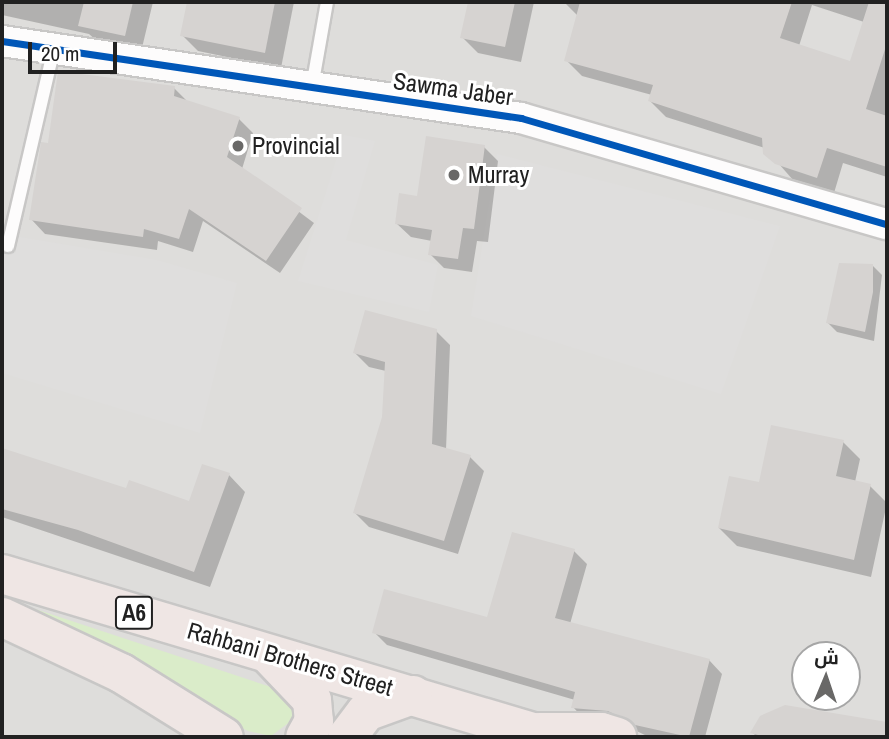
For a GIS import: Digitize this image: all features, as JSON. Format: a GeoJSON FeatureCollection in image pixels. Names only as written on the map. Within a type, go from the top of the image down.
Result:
{"type":"FeatureCollection","features":[{"type":"Feature","properties":{"kind":"highway","name":"Rahbani Brothers Street"},"geometry":{"type":"LineString","coordinates":[[2,574],[544,734],[601,732],[617,737]]}},
{"type":"Feature","properties":{"kind":"highway","name":"A6"},"geometry":{"type":"LineString","coordinates":[[2,617],[121,673],[224,737]]}},
{"type":"Feature","properties":{"kind":"highway"},"geometry":{"type":"LineString","coordinates":[[266,653],[296,678],[312,700],[314,721],[305,737]]}},
{"type":"Feature","properties":{"kind":"highway"},"geometry":{"type":"LineString","coordinates":[[347,737],[366,712],[413,695]]}},
{"type":"Feature","properties":{"kind":"street","name":"Sawma Jaber"},"geometry":{"type":"LineString","coordinates":[[2,40],[521,118],[887,224]]}},
{"type":"Feature","properties":{"kind":"lane"},"geometry":{"type":"LineString","coordinates":[[312,87],[327,2]]}},
{"type":"Feature","properties":{"kind":"lane"},"geometry":{"type":"LineString","coordinates":[[8,246],[54,48]]}},
{"type":"Feature","properties":{"kind":"shaded area"},"geometry":{"type":"Polygon","coordinates":[[[2,2],[887,2],[887,737],[2,737],[2,2]]]}},
{"type":"Feature","properties":{"kind":"shaded area"},"geometry":{"type":"Polygon","coordinates":[[[344,135],[375,141],[346,240],[438,265],[429,312],[298,281],[344,135]]]}},
{"type":"Feature","properties":{"kind":"shaded area"},"geometry":{"type":"Polygon","coordinates":[[[497,154],[780,226],[721,394],[471,316],[497,154]]]}},
{"type":"Feature","properties":{"kind":"shaded area"},"geometry":{"type":"Polygon","coordinates":[[[2,234],[157,260],[237,283],[200,433],[2,373],[2,234]]]}},
{"type":"Feature","properties":{"kind":"green space"},"geometry":{"type":"Polygon","coordinates":[[[2,598],[274,688],[293,705],[295,718],[271,736],[248,731],[2,609],[2,598]]]}},
{"type":"Feature","properties":{"kind":"building"},"geometry":{"type":"Polygon","coordinates":[[[84,2],[133,2],[125,36],[78,26],[84,2]]]}},
{"type":"Feature","properties":{"kind":"building"},"geometry":{"type":"Polygon","coordinates":[[[187,2],[275,2],[265,53],[180,36],[187,2]]]}},
{"type":"Feature","properties":{"kind":"building"},"geometry":{"type":"Polygon","coordinates":[[[468,2],[515,2],[505,47],[460,38],[468,2]]]}},
{"type":"Feature","properties":{"kind":"building"},"geometry":{"type":"Polygon","coordinates":[[[580,2],[792,2],[780,38],[850,61],[869,2],[887,2],[887,43],[866,109],[887,116],[887,167],[827,148],[817,178],[775,164],[763,154],[762,138],[648,101],[653,85],[564,61],[580,2]]]}},
{"type":"Feature","properties":{"kind":"building"},"geometry":{"type":"Polygon","coordinates":[[[58,71],[175,86],[174,96],[240,117],[227,157],[302,208],[266,261],[189,209],[179,239],[144,229],[143,237],[29,220],[41,142],[48,143],[58,71]]]}},
{"type":"Feature","properties":{"kind":"building"},"geometry":{"type":"Polygon","coordinates":[[[426,136],[485,145],[474,229],[463,228],[458,259],[428,255],[432,230],[395,224],[399,193],[417,196],[426,136]]]}},
{"type":"Feature","properties":{"kind":"building"},"geometry":{"type":"Polygon","coordinates":[[[839,263],[873,264],[873,292],[865,332],[826,323],[839,263]]]}},
{"type":"Feature","properties":{"kind":"building"},"geometry":{"type":"Polygon","coordinates":[[[365,310],[437,329],[432,444],[471,455],[444,541],[353,513],[382,417],[385,362],[353,353],[365,310]]]}},
{"type":"Feature","properties":{"kind":"building"},"geometry":{"type":"Polygon","coordinates":[[[771,425],[844,440],[836,476],[871,484],[854,560],[718,528],[729,476],[759,482],[771,425]]]}},
{"type":"Feature","properties":{"kind":"building"},"geometry":{"type":"Polygon","coordinates":[[[2,448],[126,488],[129,480],[189,501],[202,464],[230,473],[194,572],[78,530],[2,509],[2,448]]]}},
{"type":"Feature","properties":{"kind":"building"},"geometry":{"type":"Polygon","coordinates":[[[512,532],[575,549],[555,618],[710,659],[689,737],[635,725],[608,711],[571,708],[575,692],[372,633],[384,589],[487,617],[512,532]]]}},
{"type":"Feature","properties":{"kind":"building"},"geometry":{"type":"Polygon","coordinates":[[[785,705],[791,706],[791,711],[821,711],[887,722],[887,737],[766,737],[750,733],[760,716],[785,705]]]}},
{"type":"Feature","properties":{"kind":"cycle path"},"geometry":{"type":"LineString","coordinates":[[2,41],[521,118],[887,224]]}},
{"type":"Feature","properties":{"kind":"place","name":"Provincial"},"geometry":{"type":"Point","coordinates":[238,146]}},
{"type":"Feature","properties":{"kind":"place","name":"Murray"},"geometry":{"type":"Point","coordinates":[454,175]}}]}
